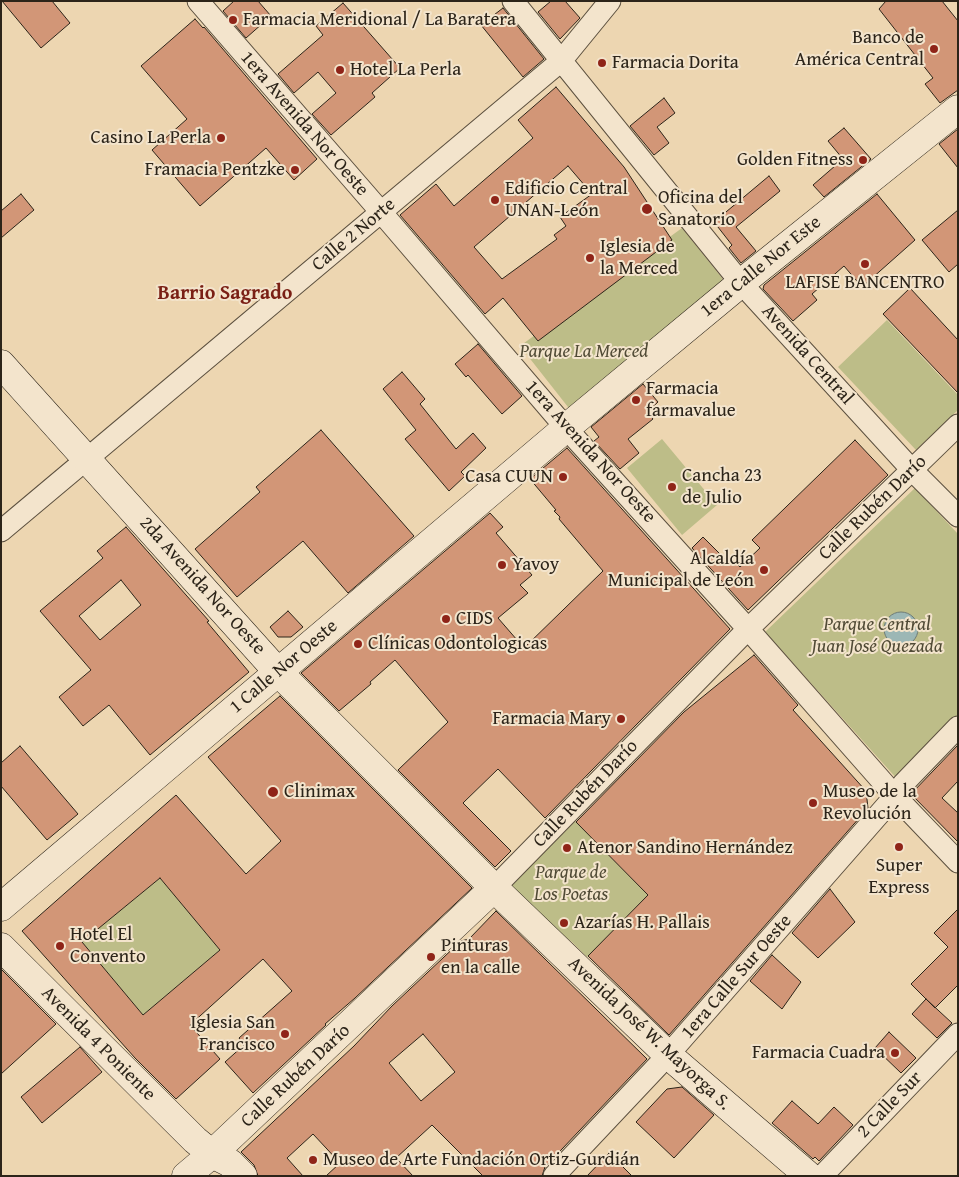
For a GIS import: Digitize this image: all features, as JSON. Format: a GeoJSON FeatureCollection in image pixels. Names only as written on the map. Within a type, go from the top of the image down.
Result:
{"type":"FeatureCollection","features":[{"type":"Feature","properties":{"kind":"street","name":"1era Avenida Nor Oeste"},"geometry":{"type":"LineString","coordinates":[[198,1],[566,428],[748,629],[895,796],[958,862]]}},
{"type":"Feature","properties":{"kind":"street","name":"Avenida Central"},"geometry":{"type":"LineString","coordinates":[[513,1],[741,283],[912,470],[958,516]]}},
{"type":"Feature","properties":{"kind":"street","name":"Calle 2 Norte"},"geometry":{"type":"LineString","coordinates":[[1,531],[561,61],[610,1]]}},
{"type":"Feature","properties":{"kind":"street","name":"1era Calle Nor Este"},"geometry":{"type":"LineString","coordinates":[[566,428],[741,283],[958,109]]}},
{"type":"Feature","properties":{"kind":"street","name":"2da Avenida Nor Oeste"},"geometry":{"type":"LineString","coordinates":[[1,364],[88,458],[278,672],[494,888]]}},
{"type":"Feature","properties":{"kind":"street","name":"Calle Rubén Darío"},"geometry":{"type":"LineString","coordinates":[[186,1176],[204,1147],[494,888],[748,629],[958,425]]}},
{"type":"Feature","properties":{"kind":"street","name":"1 Calle Nor Oeste"},"geometry":{"type":"LineString","coordinates":[[1,907],[566,428]]}},
{"type":"Feature","properties":{"kind":"street","name":"1era Calle Sur Oeste"},"geometry":{"type":"LineString","coordinates":[[554,1176],[668,1056],[895,796],[903,784],[958,727]]}},
{"type":"Feature","properties":{"kind":"street","name":"Avenida José W. Mayorga S."},"geometry":{"type":"LineString","coordinates":[[494,888],[668,1056],[809,1176]]}},
{"type":"Feature","properties":{"kind":"street","name":"Avenida 4 Poniente"},"geometry":{"type":"LineString","coordinates":[[1,947],[204,1147],[230,1162],[243,1176]]}},
{"type":"Feature","properties":{"kind":"street","name":"2 Calle Sur"},"geometry":{"type":"LineString","coordinates":[[822,1176],[958,1034]]}},
{"type":"Feature","properties":{"kind":"green space","name":"Parque La Merced"},"geometry":{"type":"Polygon","coordinates":[[[682,228],[722,278],[723,283],[579,410],[568,407],[520,346],[682,228]]]}},
{"type":"Feature","properties":{"kind":"green space"},"geometry":{"type":"Polygon","coordinates":[[[887,320],[958,395],[958,410],[916,450],[838,367],[887,320]]]}},
{"type":"Feature","properties":{"kind":"green space","name":"Cancha 23 de Julio"},"geometry":{"type":"Polygon","coordinates":[[[662,439],[717,505],[682,535],[627,468],[662,439]]]}},
{"type":"Feature","properties":{"kind":"green space","name":"Parque Central Juan José Quezada"},"geometry":{"type":"Polygon","coordinates":[[[915,488],[958,534],[958,717],[898,780],[765,632],[915,488]]]}},
{"type":"Feature","properties":{"kind":"green space","name":"Parque de Los Poetas"},"geometry":{"type":"Polygon","coordinates":[[[572,818],[648,895],[587,957],[572,942],[504,892],[572,818]]]}},
{"type":"Feature","properties":{"kind":"green space"},"geometry":{"type":"Polygon","coordinates":[[[160,878],[220,950],[143,1015],[82,942],[160,878]]]}},
{"type":"Feature","properties":{"kind":"water"},"geometry":{"type":"Polygon","coordinates":[[[901,612],[908,613],[913,617],[917,622],[917,636],[913,641],[908,645],[901,646],[894,645],[889,641],[885,636],[884,629],[885,622],[889,617],[894,613],[901,612]]]}},
{"type":"Feature","properties":{"kind":"building"},"geometry":{"type":"Polygon","coordinates":[[[2,1],[52,1],[70,23],[41,48],[2,1]]]}},
{"type":"Feature","properties":{"kind":"building"},"geometry":{"type":"Polygon","coordinates":[[[234,1],[258,1],[271,16],[246,38],[223,11],[234,1]]]}},
{"type":"Feature","properties":{"kind":"building"},"geometry":{"type":"Polygon","coordinates":[[[551,1],[565,1],[580,18],[560,39],[538,12],[551,1]]]}},
{"type":"Feature","properties":{"kind":"building","name":"Banco de América Central"},"geometry":{"type":"Polygon","coordinates":[[[886,1],[942,1],[958,21],[958,90],[940,103],[925,84],[933,78],[879,9],[886,1]]]}},
{"type":"Feature","properties":{"kind":"building","name":"Hotel La Perla"},"geometry":{"type":"Polygon","coordinates":[[[343,3],[400,68],[372,93],[375,97],[331,135],[312,114],[336,93],[318,72],[294,93],[278,74],[323,35],[316,26],[343,3]]]}},
{"type":"Feature","properties":{"kind":"building"},"geometry":{"type":"Polygon","coordinates":[[[503,8],[544,59],[523,77],[481,25],[503,8]]]}},
{"type":"Feature","properties":{"kind":"building"},"geometry":{"type":"Polygon","coordinates":[[[195,19],[204,27],[317,159],[294,180],[266,148],[200,206],[152,150],[187,119],[141,66],[195,19]]]}},
{"type":"Feature","properties":{"kind":"building"},"geometry":{"type":"Polygon","coordinates":[[[556,87],[624,167],[672,240],[538,341],[503,298],[485,314],[400,215],[436,184],[454,206],[533,138],[518,120],[556,87]],[[568,166],[474,247],[502,279],[557,239],[554,235],[566,226],[560,217],[592,194],[568,166]]]}},
{"type":"Feature","properties":{"kind":"building"},"geometry":{"type":"Polygon","coordinates":[[[664,98],[675,113],[657,127],[669,143],[654,155],[630,126],[664,98]]]}},
{"type":"Feature","properties":{"kind":"building"},"geometry":{"type":"Polygon","coordinates":[[[844,128],[871,159],[824,197],[813,185],[843,159],[828,141],[844,128]]]}},
{"type":"Feature","properties":{"kind":"building"},"geometry":{"type":"Polygon","coordinates":[[[958,129],[958,168],[939,144],[958,129]]]}},
{"type":"Feature","properties":{"kind":"building"},"geometry":{"type":"Polygon","coordinates":[[[769,176],[780,191],[736,227],[756,251],[741,263],[729,248],[732,245],[714,222],[769,176]]]}},
{"type":"Feature","properties":{"kind":"building"},"geometry":{"type":"Polygon","coordinates":[[[21,194],[34,210],[1,238],[1,211],[21,194]]]}},
{"type":"Feature","properties":{"kind":"building"},"geometry":{"type":"Polygon","coordinates":[[[877,194],[915,240],[862,287],[844,266],[812,294],[817,300],[793,321],[763,289],[764,285],[877,194]]]}},
{"type":"Feature","properties":{"kind":"building"},"geometry":{"type":"Polygon","coordinates":[[[958,210],[958,264],[949,272],[922,240],[958,210]]]}},
{"type":"Feature","properties":{"kind":"building"},"geometry":{"type":"Polygon","coordinates":[[[910,288],[958,340],[958,393],[883,314],[910,288]]]}},
{"type":"Feature","properties":{"kind":"building"},"geometry":{"type":"Polygon","coordinates":[[[478,344],[522,396],[502,414],[468,375],[466,377],[455,364],[478,344]]]}},
{"type":"Feature","properties":{"kind":"building"},"geometry":{"type":"Polygon","coordinates":[[[402,372],[425,399],[420,404],[456,449],[473,433],[486,448],[461,472],[465,476],[449,491],[405,439],[416,430],[383,389],[402,372]]]}},
{"type":"Feature","properties":{"kind":"building"},"geometry":{"type":"Polygon","coordinates":[[[643,384],[658,402],[647,412],[653,419],[628,439],[639,453],[620,469],[594,441],[599,437],[591,427],[643,384]]]}},
{"type":"Feature","properties":{"kind":"building"},"geometry":{"type":"Polygon","coordinates":[[[321,430],[414,536],[348,593],[303,541],[237,597],[195,549],[260,492],[256,487],[321,430]]]}},
{"type":"Feature","properties":{"kind":"building"},"geometry":{"type":"Polygon","coordinates":[[[855,440],[888,475],[748,610],[692,548],[703,537],[729,563],[732,559],[740,567],[760,548],[752,540],[855,440]]]}},
{"type":"Feature","properties":{"kind":"building"},"geometry":{"type":"Polygon","coordinates":[[[567,448],[730,629],[545,818],[498,769],[463,803],[511,851],[495,867],[398,770],[448,722],[395,660],[370,682],[371,684],[339,711],[301,673],[490,513],[503,527],[496,533],[532,575],[520,585],[528,593],[498,618],[524,648],[603,571],[559,519],[560,517],[554,511],[556,510],[530,479],[567,448]]]}},
{"type":"Feature","properties":{"kind":"building"},"geometry":{"type":"Polygon","coordinates":[[[126,527],[209,621],[207,622],[249,672],[150,755],[109,705],[83,726],[59,697],[91,670],[40,611],[103,558],[97,551],[126,527]],[[121,580],[79,616],[100,640],[141,605],[121,580]]]}},
{"type":"Feature","properties":{"kind":"building"},"geometry":{"type":"Polygon","coordinates":[[[288,611],[303,627],[291,637],[278,637],[270,627],[288,611]]]}},
{"type":"Feature","properties":{"kind":"building"},"geometry":{"type":"Polygon","coordinates":[[[754,655],[798,705],[793,710],[866,791],[868,808],[669,1035],[588,956],[648,895],[576,822],[684,712],[754,655]]]}},
{"type":"Feature","properties":{"kind":"building"},"geometry":{"type":"Polygon","coordinates":[[[280,696],[472,888],[253,1093],[225,1062],[244,1045],[239,1038],[292,991],[263,959],[190,1025],[220,1059],[176,1099],[135,1058],[22,931],[176,795],[246,874],[281,841],[208,757],[280,696]],[[160,878],[82,942],[143,1015],[220,950],[160,878]]]}},
{"type":"Feature","properties":{"kind":"building"},"geometry":{"type":"Polygon","coordinates":[[[958,745],[958,781],[942,798],[958,813],[958,842],[911,794],[958,745]]]}},
{"type":"Feature","properties":{"kind":"building"},"geometry":{"type":"Polygon","coordinates":[[[20,746],[78,814],[47,840],[1,786],[1,763],[20,746]]]}},
{"type":"Feature","properties":{"kind":"building"},"geometry":{"type":"Polygon","coordinates":[[[830,889],[855,922],[818,958],[792,933],[830,889]]]}},
{"type":"Feature","properties":{"kind":"building"},"geometry":{"type":"Polygon","coordinates":[[[958,909],[958,985],[935,1008],[911,984],[948,947],[934,933],[958,909]]]}},
{"type":"Feature","properties":{"kind":"building"},"geometry":{"type":"Polygon","coordinates":[[[496,911],[647,1059],[545,1167],[542,1176],[483,1176],[432,1125],[396,1158],[413,1176],[326,1176],[340,1163],[313,1134],[287,1158],[303,1176],[258,1176],[254,1165],[241,1152],[354,1046],[392,1006],[461,941],[469,939],[496,911]],[[423,1034],[389,1063],[421,1101],[455,1072],[423,1034]]]}},
{"type":"Feature","properties":{"kind":"building"},"geometry":{"type":"Polygon","coordinates":[[[772,955],[801,982],[782,1009],[750,981],[772,955]]]}},
{"type":"Feature","properties":{"kind":"building"},"geometry":{"type":"Polygon","coordinates":[[[1,969],[56,1024],[1,1074],[1,969]]]}},
{"type":"Feature","properties":{"kind":"building"},"geometry":{"type":"Polygon","coordinates":[[[926,999],[952,1023],[937,1038],[912,1014],[926,999]]]}},
{"type":"Feature","properties":{"kind":"building","name":"Farmacia Cuadra"},"geometry":{"type":"Polygon","coordinates":[[[889,1032],[916,1058],[901,1073],[875,1048],[889,1032]]]}},
{"type":"Feature","properties":{"kind":"building"},"geometry":{"type":"Polygon","coordinates":[[[80,1047],[102,1072],[42,1123],[21,1097],[80,1047]]]}},
{"type":"Feature","properties":{"kind":"building"},"geometry":{"type":"Polygon","coordinates":[[[682,1087],[714,1115],[674,1158],[636,1122],[667,1089],[682,1087]]]}},
{"type":"Feature","properties":{"kind":"building"},"geometry":{"type":"Polygon","coordinates":[[[792,1101],[818,1124],[834,1107],[853,1125],[819,1161],[815,1157],[813,1159],[772,1123],[792,1101]]]}},
{"type":"Feature","properties":{"kind":"building"},"geometry":{"type":"Polygon","coordinates":[[[609,1153],[632,1176],[587,1176],[609,1153]]]}},
{"type":"Feature","properties":{"kind":"place","name":"Farmacia Meridional / La Baratera"},"geometry":{"type":"Point","coordinates":[233,20]}},
{"type":"Feature","properties":{"kind":"place","name":"Banco de América Central"},"geometry":{"type":"Point","coordinates":[934,49]}},
{"type":"Feature","properties":{"kind":"place","name":"Farmacia Dorita"},"geometry":{"type":"Point","coordinates":[602,63]}},
{"type":"Feature","properties":{"kind":"place","name":"Hotel La Perla"},"geometry":{"type":"Point","coordinates":[340,70]}},
{"type":"Feature","properties":{"kind":"place","name":"Casino La Perla"},"geometry":{"type":"Point","coordinates":[221,138]}},
{"type":"Feature","properties":{"kind":"place","name":"Golden Fitness"},"geometry":{"type":"Point","coordinates":[863,160]}},
{"type":"Feature","properties":{"kind":"place","name":"Framacia Pentzke"},"geometry":{"type":"Point","coordinates":[295,170]}},
{"type":"Feature","properties":{"kind":"place","name":"Edificio Central UNAN-León"},"geometry":{"type":"Point","coordinates":[495,200]}},
{"type":"Feature","properties":{"kind":"place","name":"Oficina del Sanatorio"},"geometry":{"type":"Point","coordinates":[647,209]}},
{"type":"Feature","properties":{"kind":"place","name":"Iglesia de la Merced"},"geometry":{"type":"Point","coordinates":[590,258]}},
{"type":"Feature","properties":{"kind":"place","name":"LAFISE BANCENTRO"},"geometry":{"type":"Point","coordinates":[865,264]}},
{"type":"Feature","properties":{"kind":"place","name":"Farmacia farmavalue"},"geometry":{"type":"Point","coordinates":[636,400]}},
{"type":"Feature","properties":{"kind":"place","name":"Casa CUUN"},"geometry":{"type":"Point","coordinates":[563,477]}},
{"type":"Feature","properties":{"kind":"place","name":"Cancha 23 de Julio"},"geometry":{"type":"Point","coordinates":[672,487]}},
{"type":"Feature","properties":{"kind":"place","name":"Yavoy"},"geometry":{"type":"Point","coordinates":[502,565]}},
{"type":"Feature","properties":{"kind":"place","name":"Alcaldía Municipal de León"},"geometry":{"type":"Point","coordinates":[764,570]}},
{"type":"Feature","properties":{"kind":"place","name":"CIDS"},"geometry":{"type":"Point","coordinates":[446,619]}},
{"type":"Feature","properties":{"kind":"place","name":"Clínicas Odontologicas"},"geometry":{"type":"Point","coordinates":[358,644]}},
{"type":"Feature","properties":{"kind":"place","name":"Farmacia Mary"},"geometry":{"type":"Point","coordinates":[621,719]}},
{"type":"Feature","properties":{"kind":"place","name":"Clinimax"},"geometry":{"type":"Point","coordinates":[273,792]}},
{"type":"Feature","properties":{"kind":"place","name":"Museo de la Revolución"},"geometry":{"type":"Point","coordinates":[813,803]}},
{"type":"Feature","properties":{"kind":"place","name":"Super Express"},"geometry":{"type":"Point","coordinates":[899,847]}},
{"type":"Feature","properties":{"kind":"place","name":"Atenor Sandino Hernández"},"geometry":{"type":"Point","coordinates":[567,848]}},
{"type":"Feature","properties":{"kind":"place","name":"Azarías H. Pallais"},"geometry":{"type":"Point","coordinates":[564,923]}},
{"type":"Feature","properties":{"kind":"place","name":"Hotel El Convento"},"geometry":{"type":"Point","coordinates":[60,946]}},
{"type":"Feature","properties":{"kind":"place","name":"Pinturas en la calle"},"geometry":{"type":"Point","coordinates":[431,957]}},
{"type":"Feature","properties":{"kind":"place","name":"Iglesia San Francisco"},"geometry":{"type":"Point","coordinates":[285,1034]}},
{"type":"Feature","properties":{"kind":"place","name":"Farmacia Cuadra"},"geometry":{"type":"Point","coordinates":[895,1053]}},
{"type":"Feature","properties":{"kind":"place","name":"Museo de Arte Fundación Ortiz-Gurdián"},"geometry":{"type":"Point","coordinates":[313,1160]}},
{"type":"Feature","properties":{"kind":"district","name":"Barrio Sagrado"},"geometry":{"type":"Point","coordinates":[225,294]}}]}
